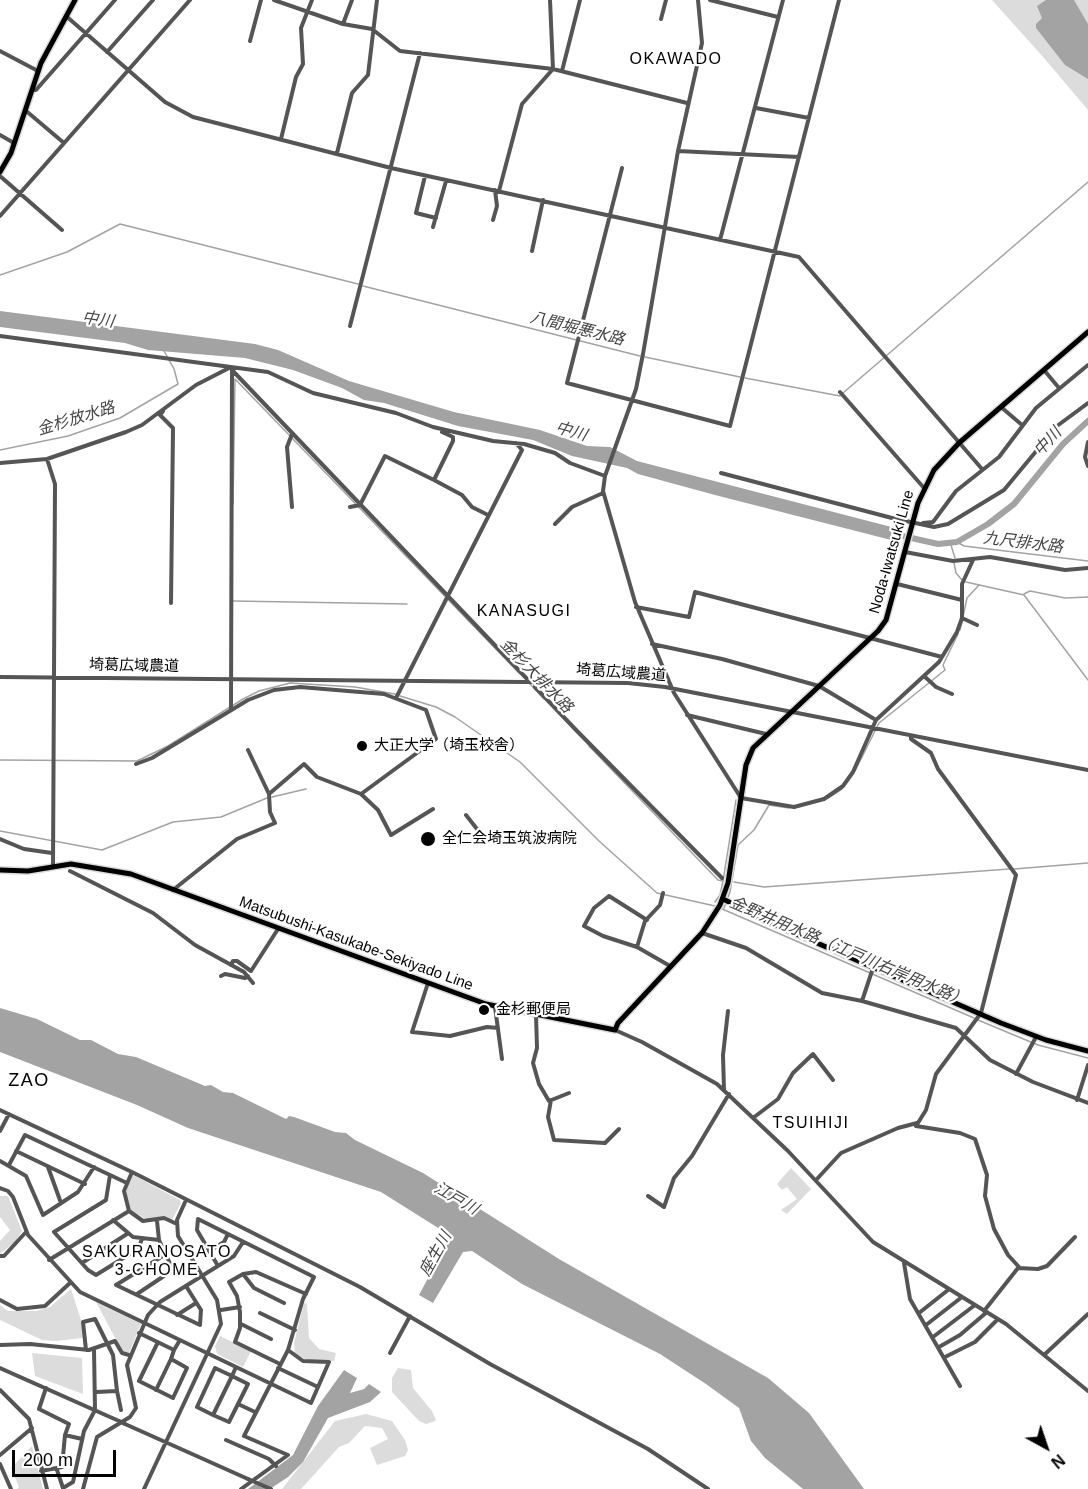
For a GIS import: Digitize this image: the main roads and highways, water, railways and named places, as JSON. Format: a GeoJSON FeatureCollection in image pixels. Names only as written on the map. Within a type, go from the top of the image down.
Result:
{"type":"FeatureCollection","features":[{"type":"Feature","properties":{"kind":"main road"},"geometry":{"type":"LineString","coordinates":[[0,174],[14,143],[38,71],[75,0]]}},
{"type":"Feature","properties":{"kind":"main road","name":"Noda-Iwatsuki Line"},"geometry":{"type":"LineString","coordinates":[[720,905],[748,756],[766,734],[871,638],[886,620],[924,488],[941,461],[1087,333]]}},
{"type":"Feature","properties":{"kind":"main road","name":"Matsubushi-Kasukabe-Sekiyado Line"},"geometry":{"type":"LineString","coordinates":[[0,870],[28,871],[76,864],[131,874],[495,1007],[615,1030],[618,1023],[702,933],[720,905]]}},
{"type":"Feature","properties":{"kind":"main road"},"geometry":{"type":"LineString","coordinates":[[720,905],[1036,1037],[1088,1051]]}},
{"type":"Feature","properties":{"kind":"water"},"geometry":{"type":"Polygon","coordinates":[[[1046,0],[1074,0],[1088,24],[1088,79],[1065,65],[1036,28],[1036,24],[1042,18],[1037,6],[1046,0]]]}},
{"type":"Feature","properties":{"kind":"water"},"geometry":{"type":"Polygon","coordinates":[[[0,311],[255,344],[278,350],[349,381],[454,412],[540,430],[587,446],[610,447],[637,461],[903,530],[899,542],[715,495],[638,474],[627,468],[572,456],[533,440],[458,426],[384,403],[364,400],[342,388],[293,370],[245,358],[148,350],[125,343],[0,327],[0,311]]]}},
{"type":"Feature","properties":{"kind":"water","name":"江戸川"},"geometry":{"type":"Polygon","coordinates":[[[0,1008],[37,1019],[80,1040],[91,1040],[118,1054],[136,1057],[205,1086],[211,1085],[223,1092],[233,1093],[286,1119],[289,1116],[294,1117],[335,1132],[346,1133],[355,1140],[423,1173],[559,1259],[768,1378],[809,1413],[864,1489],[803,1489],[765,1458],[751,1441],[739,1408],[706,1384],[660,1354],[522,1284],[472,1251],[463,1252],[433,1303],[419,1295],[447,1243],[447,1236],[443,1231],[381,1192],[188,1128],[137,1105],[0,1052],[0,1008]]]}},
{"type":"Feature","properties":{"kind":"water"},"geometry":{"type":"Polygon","coordinates":[[[344,1370],[357,1378],[350,1393],[364,1389],[369,1384],[381,1392],[370,1402],[328,1418],[303,1462],[288,1477],[270,1489],[248,1489],[293,1455],[318,1406],[344,1370]]]}},
{"type":"Feature","properties":{"kind":"waterway","name":"八間堀悪水路"},"geometry":{"type":"LineString","coordinates":[[843,393],[1088,182]]}},
{"type":"Feature","properties":{"kind":"waterway","name":"八間堀悪水路"},"geometry":{"type":"LineString","coordinates":[[0,275],[67,252],[120,224],[358,284]]}},
{"type":"Feature","properties":{"kind":"waterway","name":"八間堀悪水路"},"geometry":{"type":"LineString","coordinates":[[363,286],[640,356]]}},
{"type":"Feature","properties":{"kind":"waterway","name":"金杉放水路"},"geometry":{"type":"LineString","coordinates":[[0,450],[68,436],[120,418],[178,384],[174,369],[163,349]]}},
{"type":"Feature","properties":{"kind":"waterway","name":"八間堀悪水路"},"geometry":{"type":"LineString","coordinates":[[645,357],[740,377]]}},
{"type":"Feature","properties":{"kind":"waterway","name":"八間堀悪水路"},"geometry":{"type":"LineString","coordinates":[[745,378],[840,396]]}},
{"type":"Feature","properties":{"kind":"waterway","name":"金杉大排水路"},"geometry":{"type":"LineString","coordinates":[[235,379],[519,673]]}},
{"type":"Feature","properties":{"kind":"waterway"},"geometry":{"type":"LineString","coordinates":[[233,504],[235,379]]}},
{"type":"Feature","properties":{"kind":"waterway","name":"中川"},"geometry":{"type":"LineString","coordinates":[[894,534],[938,544],[957,542],[988,524],[1014,504],[1063,444],[1088,421]]}},
{"type":"Feature","properties":{"kind":"waterway","name":"九尺排水路"},"geometry":{"type":"LineString","coordinates":[[957,542],[964,546],[1088,561]]}},
{"type":"Feature","properties":{"kind":"waterway"},"geometry":{"type":"LineString","coordinates":[[951,545],[955,558]]}},
{"type":"Feature","properties":{"kind":"waterway"},"geometry":{"type":"LineString","coordinates":[[954,563],[956,573],[962,580]]}},
{"type":"Feature","properties":{"kind":"waterway"},"geometry":{"type":"LineString","coordinates":[[966,582],[1024,595],[1088,680]]}},
{"type":"Feature","properties":{"kind":"waterway"},"geometry":{"type":"LineString","coordinates":[[960,630],[967,598],[979,585]]}},
{"type":"Feature","properties":{"kind":"waterway"},"geometry":{"type":"LineString","coordinates":[[1024,594],[1030,591],[1065,598],[1088,597]]}},
{"type":"Feature","properties":{"kind":"waterway"},"geometry":{"type":"LineString","coordinates":[[233,601],[407,604]]}},
{"type":"Feature","properties":{"kind":"waterway"},"geometry":{"type":"LineString","coordinates":[[855,771],[879,723],[945,670],[943,665],[958,634]]}},
{"type":"Feature","properties":{"kind":"waterway","name":"金野井用水路（江戸川右岸用水路）"},"geometry":{"type":"LineString","coordinates":[[0,760],[137,761],[168,746],[243,699],[259,691],[290,683],[355,687],[395,694]]}},
{"type":"Feature","properties":{"kind":"waterway","name":"金杉大排水路"},"geometry":{"type":"LineString","coordinates":[[529,683],[544,699]]}},
{"type":"Feature","properties":{"kind":"waterway","name":"金野井用水路（江戸川右岸用水路）"},"geometry":{"type":"LineString","coordinates":[[400,696],[436,707],[455,717],[520,762],[599,841],[657,893],[715,906]]}},
{"type":"Feature","properties":{"kind":"waterway","name":"金杉大排水路"},"geometry":{"type":"LineString","coordinates":[[589,746],[718,880],[723,881]]}},
{"type":"Feature","properties":{"kind":"waterway"},"geometry":{"type":"LineString","coordinates":[[272,797],[306,789]]}},
{"type":"Feature","properties":{"kind":"waterway"},"geometry":{"type":"LineString","coordinates":[[828,798],[842,789]]}},
{"type":"Feature","properties":{"kind":"waterway"},"geometry":{"type":"LineString","coordinates":[[0,831],[102,850],[173,822],[221,817],[267,798]]}},
{"type":"Feature","properties":{"kind":"waterway"},"geometry":{"type":"LineString","coordinates":[[715,902],[720,895],[723,881],[736,800]]}},
{"type":"Feature","properties":{"kind":"waterway"},"geometry":{"type":"LineString","coordinates":[[724,908],[730,892],[738,845],[754,830],[769,805],[789,808]]}},
{"type":"Feature","properties":{"kind":"waterway","name":"金杉大排水路"},"geometry":{"type":"LineString","coordinates":[[1014,869],[1088,863]]}},
{"type":"Feature","properties":{"kind":"waterway","name":"金杉大排水路"},"geometry":{"type":"LineString","coordinates":[[734,882],[764,887],[1009,869]]}},
{"type":"Feature","properties":{"kind":"waterway","name":"金野井用水路（江戸川右岸用水路）"},"geometry":{"type":"LineString","coordinates":[[720,908],[974,1018]]}},
{"type":"Feature","properties":{"kind":"waterway","name":"金野井用水路（江戸川右岸用水路）"},"geometry":{"type":"LineString","coordinates":[[978,1020],[1038,1045],[1088,1058]]}},
{"type":"Feature","properties":{"kind":"place","name":"大正大学（埼玉校舎）"},"geometry":{"type":"Point","coordinates":[362,746]}},
{"type":"Feature","properties":{"kind":"place","name":"全仁会埼玉筑波病院"},"geometry":{"type":"Point","coordinates":[428,839]}},
{"type":"Feature","properties":{"kind":"place","name":"金杉郵便局"},"geometry":{"type":"Point","coordinates":[484,1010]}},
{"type":"Feature","properties":{"kind":"district","name":"OKAWADO"},"geometry":{"type":"Point","coordinates":[676,60]}},
{"type":"Feature","properties":{"kind":"district","name":"KANASUGI"},"geometry":{"type":"Point","coordinates":[524,612]}},
{"type":"Feature","properties":{"kind":"district","name":"ZAO"},"geometry":{"type":"Point","coordinates":[29,1081]}},
{"type":"Feature","properties":{"kind":"district","name":"TSUIHIJI"},"geometry":{"type":"Point","coordinates":[811,1124]}},
{"type":"Feature","properties":{"kind":"district","name":"SAKURANOSATO 3-CHOME"},"geometry":{"type":"Point","coordinates":[157,1262]}},
{"type":"Feature","properties":{"kind":"water label","name":"座生川"},"geometry":{"type":"Point","coordinates":[436,1254]}}]}
